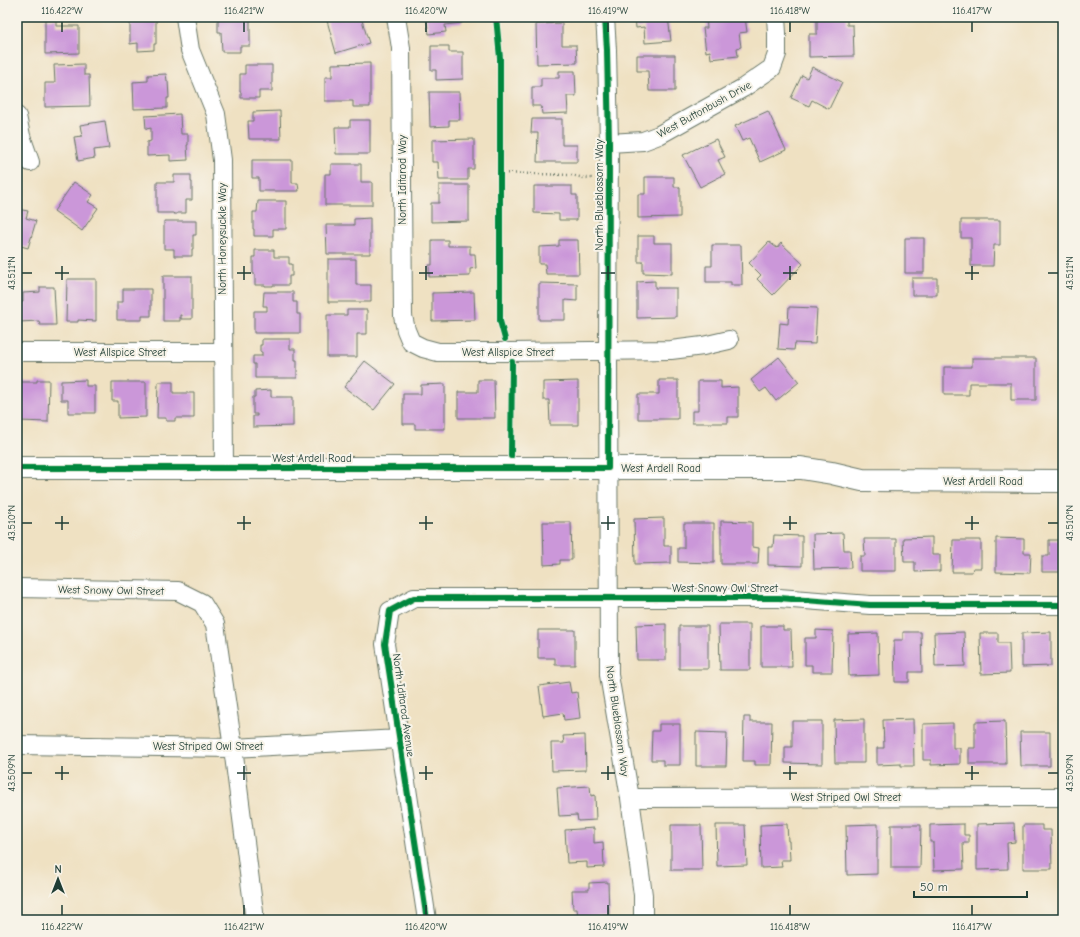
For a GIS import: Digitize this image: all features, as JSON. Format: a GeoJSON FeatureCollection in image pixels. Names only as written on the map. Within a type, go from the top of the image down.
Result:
{"type":"FeatureCollection","features":[{"type":"Feature","properties":{"kind":"street","name":"North Honeysuckle Way"},"geometry":{"type":"LineString","coordinates":[[185,17],[190,50],[216,114],[222,160],[224,468]]}},
{"type":"Feature","properties":{"kind":"street","name":"North Iditarod Way"},"geometry":{"type":"LineString","coordinates":[[396,17],[401,48],[403,316],[406,330],[411,342]]}},
{"type":"Feature","properties":{"kind":"street","name":"North Blueblossom Way"},"geometry":{"type":"LineString","coordinates":[[605,17],[609,143],[609,675],[630,798],[643,895],[643,920]]}},
{"type":"Feature","properties":{"kind":"street","name":"West Buttonbush Drive"},"geometry":{"type":"LineString","coordinates":[[609,143],[643,141],[659,135],[743,88],[772,68],[777,54],[778,33],[776,17]]}},
{"type":"Feature","properties":{"kind":"street"},"geometry":{"type":"LineString","coordinates":[[17,116],[20,136],[30,162]]}},
{"type":"Feature","properties":{"kind":"street","name":"West Allspice Street"},"geometry":{"type":"LineString","coordinates":[[411,342],[423,348],[438,352],[608,351],[671,350],[703,346],[729,340]]}},
{"type":"Feature","properties":{"kind":"street","name":"West Allspice Street"},"geometry":{"type":"LineString","coordinates":[[17,352],[223,352]]}},
{"type":"Feature","properties":{"kind":"street","name":"West Ardell Road"},"geometry":{"type":"LineString","coordinates":[[17,468],[801,468],[862,480],[1063,481]]}},
{"type":"Feature","properties":{"kind":"street","name":"West Snowy Owl Street"},"geometry":{"type":"LineString","coordinates":[[17,588],[178,591],[202,603],[215,624],[233,748]]}},
{"type":"Feature","properties":{"kind":"street","name":"West Snowy Owl Street"},"geometry":{"type":"LineString","coordinates":[[390,611],[414,598],[779,598],[870,605],[1063,605]]}},
{"type":"Feature","properties":{"kind":"street","name":"North Iditarod Avenue"},"geometry":{"type":"LineString","coordinates":[[390,611],[385,644],[427,920]]}},
{"type":"Feature","properties":{"kind":"street","name":"West Striped Owl Street"},"geometry":{"type":"LineString","coordinates":[[17,746],[233,748],[399,739]]}},
{"type":"Feature","properties":{"kind":"street"},"geometry":{"type":"LineString","coordinates":[[233,748],[254,920]]}},
{"type":"Feature","properties":{"kind":"street","name":"West Striped Owl Street"},"geometry":{"type":"LineString","coordinates":[[630,798],[1063,797]]}},
{"type":"Feature","properties":{"kind":"path"},"geometry":{"type":"LineString","coordinates":[[499,173],[571,175],[584,178],[593,178]]}},
{"type":"Feature","properties":{"kind":"building"},"geometry":{"type":"Polygon","coordinates":[[[130,17],[156,17],[156,44],[154,44],[154,50],[138,51],[138,43],[130,44],[130,17]]]}},
{"type":"Feature","properties":{"kind":"building"},"geometry":{"type":"Polygon","coordinates":[[[250,17],[250,46],[240,46],[240,52],[222,52],[221,32],[218,32],[218,18],[250,17]]]}},
{"type":"Feature","properties":{"kind":"building"},"geometry":{"type":"Polygon","coordinates":[[[326,17],[361,17],[369,43],[336,53],[326,17]]]}},
{"type":"Feature","properties":{"kind":"building"},"geometry":{"type":"Polygon","coordinates":[[[426,17],[461,17],[462,23],[445,25],[446,32],[429,34],[426,17]]]}},
{"type":"Feature","properties":{"kind":"building"},"geometry":{"type":"Polygon","coordinates":[[[635,17],[668,17],[671,41],[645,43],[644,27],[636,28],[635,17]]]}},
{"type":"Feature","properties":{"kind":"building"},"geometry":{"type":"Polygon","coordinates":[[[706,17],[745,17],[747,32],[739,33],[741,47],[737,48],[738,56],[711,59],[710,51],[706,52],[703,28],[707,28],[706,17]]]}},
{"type":"Feature","properties":{"kind":"building"},"geometry":{"type":"Polygon","coordinates":[[[817,17],[847,17],[847,25],[853,25],[854,56],[809,57],[809,34],[817,34],[817,17]]]}},
{"type":"Feature","properties":{"kind":"building"},"geometry":{"type":"Polygon","coordinates":[[[45,19],[56,19],[56,26],[79,26],[79,53],[45,54],[45,19]]]}},
{"type":"Feature","properties":{"kind":"building"},"geometry":{"type":"Polygon","coordinates":[[[562,23],[562,45],[576,45],[577,63],[537,64],[536,24],[562,23]]]}},
{"type":"Feature","properties":{"kind":"building"},"geometry":{"type":"Polygon","coordinates":[[[431,46],[449,46],[449,52],[463,52],[463,79],[436,80],[436,70],[431,70],[431,46]]]}},
{"type":"Feature","properties":{"kind":"building"},"geometry":{"type":"Polygon","coordinates":[[[637,55],[675,55],[675,91],[649,91],[648,71],[637,71],[637,55]]]}},
{"type":"Feature","properties":{"kind":"building"},"geometry":{"type":"Polygon","coordinates":[[[370,63],[370,107],[353,107],[353,101],[325,101],[325,77],[332,77],[332,64],[370,63]]]}},
{"type":"Feature","properties":{"kind":"building"},"geometry":{"type":"Polygon","coordinates":[[[84,64],[84,75],[89,75],[90,106],[45,107],[45,83],[55,83],[54,65],[84,64]]]}},
{"type":"Feature","properties":{"kind":"building"},"geometry":{"type":"Polygon","coordinates":[[[245,65],[272,65],[272,91],[259,91],[259,98],[241,98],[240,74],[245,74],[245,65]]]}},
{"type":"Feature","properties":{"kind":"building"},"geometry":{"type":"Polygon","coordinates":[[[812,67],[842,82],[829,109],[812,100],[809,106],[791,98],[802,75],[807,78],[812,67]]]}},
{"type":"Feature","properties":{"kind":"building"},"geometry":{"type":"Polygon","coordinates":[[[559,71],[575,71],[576,96],[567,96],[568,113],[542,114],[541,106],[532,106],[532,87],[541,87],[541,78],[559,78],[559,71]]]}},
{"type":"Feature","properties":{"kind":"building"},"geometry":{"type":"Polygon","coordinates":[[[166,74],[169,98],[167,98],[167,108],[134,109],[133,82],[148,81],[148,75],[166,74]]]}},
{"type":"Feature","properties":{"kind":"building"},"geometry":{"type":"Polygon","coordinates":[[[429,92],[459,92],[460,120],[449,120],[449,126],[430,127],[429,92]]]}},
{"type":"Feature","properties":{"kind":"building"},"geometry":{"type":"Polygon","coordinates":[[[280,111],[281,139],[249,139],[248,121],[253,121],[253,112],[280,111]]]}},
{"type":"Feature","properties":{"kind":"building"},"geometry":{"type":"Polygon","coordinates":[[[768,111],[786,150],[760,162],[749,138],[742,141],[735,126],[768,111]]]}},
{"type":"Feature","properties":{"kind":"building"},"geometry":{"type":"Polygon","coordinates":[[[180,114],[181,134],[188,134],[188,160],[170,161],[170,155],[147,156],[147,142],[151,141],[151,128],[146,129],[145,116],[180,114]]]}},
{"type":"Feature","properties":{"kind":"building"},"geometry":{"type":"Polygon","coordinates":[[[532,119],[562,119],[562,145],[577,145],[577,162],[537,162],[538,133],[531,133],[532,119]]]}},
{"type":"Feature","properties":{"kind":"building"},"geometry":{"type":"Polygon","coordinates":[[[350,120],[370,120],[370,154],[336,154],[335,127],[350,127],[350,120]]]}},
{"type":"Feature","properties":{"kind":"building"},"geometry":{"type":"Polygon","coordinates":[[[105,121],[109,148],[94,150],[95,158],[78,161],[74,137],[82,136],[80,125],[105,121]]]}},
{"type":"Feature","properties":{"kind":"building"},"geometry":{"type":"Polygon","coordinates":[[[474,139],[474,169],[468,169],[468,180],[439,180],[438,162],[432,162],[432,140],[474,139]]]}},
{"type":"Feature","properties":{"kind":"building"},"geometry":{"type":"Polygon","coordinates":[[[716,139],[725,157],[718,160],[725,174],[700,187],[683,155],[716,139]]]}},
{"type":"Feature","properties":{"kind":"building"},"geometry":{"type":"Polygon","coordinates":[[[252,160],[292,160],[292,183],[298,183],[299,191],[259,191],[259,178],[252,178],[252,160]]]}},
{"type":"Feature","properties":{"kind":"building"},"geometry":{"type":"Polygon","coordinates":[[[331,164],[361,164],[361,182],[372,182],[372,205],[325,205],[325,174],[331,174],[331,164]]]}},
{"type":"Feature","properties":{"kind":"building"},"geometry":{"type":"Polygon","coordinates":[[[174,175],[191,175],[192,200],[186,200],[186,213],[157,213],[157,182],[174,182],[174,175]]]}},
{"type":"Feature","properties":{"kind":"building"},"geometry":{"type":"Polygon","coordinates":[[[645,177],[674,177],[674,187],[680,187],[680,217],[638,218],[638,194],[645,194],[645,177]]]}},
{"type":"Feature","properties":{"kind":"building"},"geometry":{"type":"Polygon","coordinates":[[[74,182],[93,195],[88,202],[98,208],[82,231],[54,211],[74,182]]]}},
{"type":"Feature","properties":{"kind":"building"},"geometry":{"type":"Polygon","coordinates":[[[439,185],[469,185],[469,221],[431,222],[431,203],[439,203],[439,185]]]}},
{"type":"Feature","properties":{"kind":"building"},"geometry":{"type":"Polygon","coordinates":[[[534,186],[572,186],[572,195],[577,195],[577,220],[559,220],[559,214],[534,213],[534,186]]]}},
{"type":"Feature","properties":{"kind":"building"},"geometry":{"type":"Polygon","coordinates":[[[258,201],[286,201],[286,229],[273,229],[273,236],[254,236],[253,212],[257,212],[258,201]]]}},
{"type":"Feature","properties":{"kind":"building"},"geometry":{"type":"Polygon","coordinates":[[[17,209],[28,211],[26,218],[36,221],[28,248],[17,245],[17,209]]]}},
{"type":"Feature","properties":{"kind":"building"},"geometry":{"type":"Polygon","coordinates":[[[370,218],[370,254],[327,254],[326,225],[354,225],[354,219],[370,218]]]}},
{"type":"Feature","properties":{"kind":"building"},"geometry":{"type":"Polygon","coordinates":[[[961,220],[1000,220],[1000,245],[994,245],[993,266],[971,266],[971,238],[961,238],[961,220]]]}},
{"type":"Feature","properties":{"kind":"building"},"geometry":{"type":"Polygon","coordinates":[[[164,221],[196,221],[196,235],[193,235],[192,256],[174,256],[174,249],[164,249],[164,221]]]}},
{"type":"Feature","properties":{"kind":"building"},"geometry":{"type":"Polygon","coordinates":[[[638,236],[654,236],[654,243],[672,243],[672,274],[643,273],[643,262],[638,262],[638,236]]]}},
{"type":"Feature","properties":{"kind":"building"},"geometry":{"type":"Polygon","coordinates":[[[905,238],[924,238],[924,273],[905,273],[905,238]]]}},
{"type":"Feature","properties":{"kind":"building"},"geometry":{"type":"Polygon","coordinates":[[[432,240],[448,240],[448,246],[470,246],[470,254],[475,254],[476,268],[470,269],[470,276],[429,277],[429,265],[432,265],[432,240]]]}},
{"type":"Feature","properties":{"kind":"building"},"geometry":{"type":"Polygon","coordinates":[[[559,240],[578,240],[579,274],[546,274],[545,264],[539,264],[539,247],[559,246],[559,240]]]}},
{"type":"Feature","properties":{"kind":"building"},"geometry":{"type":"Polygon","coordinates":[[[769,242],[777,248],[781,243],[803,264],[773,295],[757,279],[761,275],[749,263],[769,242]]]}},
{"type":"Feature","properties":{"kind":"building"},"geometry":{"type":"Polygon","coordinates":[[[712,245],[741,245],[742,285],[731,285],[731,282],[706,282],[706,266],[712,266],[712,245]]]}},
{"type":"Feature","properties":{"kind":"building"},"geometry":{"type":"Polygon","coordinates":[[[255,250],[274,250],[274,257],[289,257],[289,264],[292,264],[292,276],[289,276],[289,285],[255,285],[255,274],[253,274],[253,257],[255,257],[255,250]]]}},
{"type":"Feature","properties":{"kind":"building"},"geometry":{"type":"Polygon","coordinates":[[[328,259],[356,259],[356,285],[371,285],[371,302],[328,302],[328,259]]]}},
{"type":"Feature","properties":{"kind":"building"},"geometry":{"type":"Polygon","coordinates":[[[163,276],[192,276],[192,319],[181,319],[180,315],[180,321],[163,321],[163,276]]]}},
{"type":"Feature","properties":{"kind":"building"},"geometry":{"type":"Polygon","coordinates":[[[912,278],[937,278],[937,295],[912,295],[912,278]]]}},
{"type":"Feature","properties":{"kind":"building"},"geometry":{"type":"Polygon","coordinates":[[[67,279],[96,279],[96,321],[78,320],[78,322],[66,322],[67,279]]]}},
{"type":"Feature","properties":{"kind":"building"},"geometry":{"type":"Polygon","coordinates":[[[655,281],[655,288],[676,288],[676,317],[637,318],[637,282],[655,281]]]}},
{"type":"Feature","properties":{"kind":"building"},"geometry":{"type":"Polygon","coordinates":[[[539,283],[577,284],[577,301],[565,300],[565,320],[539,320],[539,283]]]}},
{"type":"Feature","properties":{"kind":"building"},"geometry":{"type":"Polygon","coordinates":[[[40,287],[54,287],[56,325],[40,325],[39,321],[19,322],[19,302],[23,302],[23,293],[40,292],[40,287]]]}},
{"type":"Feature","properties":{"kind":"building"},"geometry":{"type":"Polygon","coordinates":[[[123,289],[151,289],[151,316],[142,316],[142,320],[117,320],[117,302],[123,302],[123,289]]]}},
{"type":"Feature","properties":{"kind":"building"},"geometry":{"type":"Polygon","coordinates":[[[264,292],[293,292],[293,302],[297,302],[297,314],[300,314],[300,333],[254,333],[254,311],[267,311],[267,306],[263,306],[264,292]]]}},
{"type":"Feature","properties":{"kind":"building"},"geometry":{"type":"Polygon","coordinates":[[[474,292],[475,320],[432,321],[432,293],[474,292]]]}},
{"type":"Feature","properties":{"kind":"building"},"geometry":{"type":"Polygon","coordinates":[[[789,307],[817,308],[815,344],[795,343],[794,350],[778,349],[780,323],[788,324],[789,307]]]}},
{"type":"Feature","properties":{"kind":"building"},"geometry":{"type":"Polygon","coordinates":[[[347,310],[367,310],[367,334],[357,334],[357,357],[327,357],[327,315],[347,315],[347,310]]]}},
{"type":"Feature","properties":{"kind":"building"},"geometry":{"type":"Polygon","coordinates":[[[262,339],[290,339],[290,349],[295,349],[295,360],[297,360],[297,378],[255,378],[255,364],[253,364],[253,356],[262,356],[262,352],[260,352],[260,345],[262,345],[262,339]]]}},
{"type":"Feature","properties":{"kind":"building"},"geometry":{"type":"Polygon","coordinates":[[[779,357],[799,382],[776,401],[766,388],[760,392],[751,380],[779,357]]]}},
{"type":"Feature","properties":{"kind":"building"},"geometry":{"type":"Polygon","coordinates":[[[972,358],[1036,358],[1036,400],[1011,400],[1011,383],[969,383],[969,395],[944,395],[944,367],[972,367],[972,358]]]}},
{"type":"Feature","properties":{"kind":"building"},"geometry":{"type":"Polygon","coordinates":[[[365,361],[395,384],[374,410],[344,387],[365,361]]]}},
{"type":"Feature","properties":{"kind":"building"},"geometry":{"type":"Polygon","coordinates":[[[37,380],[49,380],[48,422],[19,421],[17,382],[37,382],[37,380]]]}},
{"type":"Feature","properties":{"kind":"building"},"geometry":{"type":"Polygon","coordinates":[[[86,380],[86,386],[95,386],[95,413],[68,413],[68,400],[61,400],[61,381],[86,380]]]}},
{"type":"Feature","properties":{"kind":"building"},"geometry":{"type":"Polygon","coordinates":[[[478,380],[494,380],[495,418],[458,418],[458,392],[478,392],[478,380]]]}},
{"type":"Feature","properties":{"kind":"building"},"geometry":{"type":"Polygon","coordinates":[[[659,380],[678,380],[678,419],[638,419],[638,394],[659,394],[659,380]]]}},
{"type":"Feature","properties":{"kind":"building"},"geometry":{"type":"Polygon","coordinates":[[[578,381],[578,425],[550,425],[549,400],[543,400],[543,382],[578,381]]]}},
{"type":"Feature","properties":{"kind":"building"},"geometry":{"type":"Polygon","coordinates":[[[698,381],[721,381],[721,388],[738,387],[738,417],[728,417],[728,423],[692,423],[692,411],[698,411],[698,381]]]}},
{"type":"Feature","properties":{"kind":"building"},"geometry":{"type":"Polygon","coordinates":[[[112,382],[146,382],[146,417],[118,418],[118,401],[112,401],[112,382]]]}},
{"type":"Feature","properties":{"kind":"building"},"geometry":{"type":"Polygon","coordinates":[[[158,382],[173,382],[173,393],[194,393],[194,418],[175,418],[175,421],[166,421],[166,418],[157,418],[158,382]]]}},
{"type":"Feature","properties":{"kind":"building"},"geometry":{"type":"Polygon","coordinates":[[[445,384],[445,429],[415,429],[415,424],[403,424],[403,394],[421,394],[421,385],[445,384]]]}},
{"type":"Feature","properties":{"kind":"building"},"geometry":{"type":"Polygon","coordinates":[[[271,390],[271,397],[293,397],[293,426],[253,427],[253,416],[257,416],[257,414],[253,414],[253,397],[255,397],[255,391],[271,390]]]}},
{"type":"Feature","properties":{"kind":"building"},"geometry":{"type":"Polygon","coordinates":[[[664,518],[664,546],[671,546],[671,563],[635,564],[634,519],[664,518]]]}},
{"type":"Feature","properties":{"kind":"building"},"geometry":{"type":"Polygon","coordinates":[[[721,521],[752,522],[752,547],[759,548],[758,564],[721,564],[721,521]]]}},
{"type":"Feature","properties":{"kind":"building"},"geometry":{"type":"Polygon","coordinates":[[[543,522],[571,522],[572,560],[560,560],[560,564],[544,565],[543,522]]]}},
{"type":"Feature","properties":{"kind":"building"},"geometry":{"type":"Polygon","coordinates":[[[684,523],[714,523],[714,563],[678,562],[678,548],[684,548],[684,523]]]}},
{"type":"Feature","properties":{"kind":"building"},"geometry":{"type":"Polygon","coordinates":[[[843,533],[844,550],[850,550],[851,568],[814,569],[813,534],[843,533]]]}},
{"type":"Feature","properties":{"kind":"building"},"geometry":{"type":"Polygon","coordinates":[[[774,535],[802,536],[802,566],[768,565],[768,547],[773,547],[774,535]]]}},
{"type":"Feature","properties":{"kind":"building"},"geometry":{"type":"Polygon","coordinates":[[[932,537],[932,555],[940,555],[940,571],[915,572],[915,562],[904,562],[903,538],[932,537]]]}},
{"type":"Feature","properties":{"kind":"building"},"geometry":{"type":"Polygon","coordinates":[[[996,538],[1024,539],[1024,553],[1031,553],[1030,573],[996,572],[996,538]]]}},
{"type":"Feature","properties":{"kind":"building"},"geometry":{"type":"Polygon","coordinates":[[[864,539],[896,539],[896,571],[860,571],[860,556],[865,556],[864,539]]]}},
{"type":"Feature","properties":{"kind":"building"},"geometry":{"type":"Polygon","coordinates":[[[953,540],[981,540],[981,568],[973,568],[972,572],[952,572],[953,540]]]}},
{"type":"Feature","properties":{"kind":"building"},"geometry":{"type":"Polygon","coordinates":[[[1049,540],[1063,540],[1063,572],[1042,572],[1042,556],[1049,556],[1049,540]]]}},
{"type":"Feature","properties":{"kind":"building"},"geometry":{"type":"Polygon","coordinates":[[[666,624],[666,660],[637,660],[636,625],[666,624]]]}},
{"type":"Feature","properties":{"kind":"building"},"geometry":{"type":"Polygon","coordinates":[[[719,624],[750,624],[750,670],[720,670],[719,624]]]}},
{"type":"Feature","properties":{"kind":"building"},"geometry":{"type":"Polygon","coordinates":[[[679,626],[708,626],[708,669],[679,669],[679,626]]]}},
{"type":"Feature","properties":{"kind":"building"},"geometry":{"type":"Polygon","coordinates":[[[761,626],[783,626],[783,630],[791,630],[792,667],[761,667],[761,626]]]}},
{"type":"Feature","properties":{"kind":"building"},"geometry":{"type":"Polygon","coordinates":[[[538,630],[575,630],[575,665],[555,665],[555,658],[538,658],[538,630]]]}},
{"type":"Feature","properties":{"kind":"building"},"geometry":{"type":"Polygon","coordinates":[[[816,630],[833,631],[832,672],[812,672],[812,665],[805,665],[805,638],[816,638],[816,630]]]}},
{"type":"Feature","properties":{"kind":"building"},"geometry":{"type":"Polygon","coordinates":[[[903,632],[921,632],[922,672],[909,672],[909,682],[895,682],[894,640],[903,640],[903,632]]]}},
{"type":"Feature","properties":{"kind":"building"},"geometry":{"type":"Polygon","coordinates":[[[964,632],[965,666],[935,667],[934,633],[964,632]]]}},
{"type":"Feature","properties":{"kind":"building"},"geometry":{"type":"Polygon","coordinates":[[[1051,632],[1051,666],[1022,667],[1022,633],[1051,632]]]}},
{"type":"Feature","properties":{"kind":"building"},"geometry":{"type":"Polygon","coordinates":[[[878,633],[879,675],[849,676],[848,634],[878,633]]]}},
{"type":"Feature","properties":{"kind":"building"},"geometry":{"type":"Polygon","coordinates":[[[980,633],[998,633],[998,643],[1009,643],[1010,673],[981,674],[980,633]]]}},
{"type":"Feature","properties":{"kind":"building"},"geometry":{"type":"Polygon","coordinates":[[[569,682],[571,693],[577,692],[580,718],[564,720],[563,713],[543,716],[539,686],[569,682]]]}},
{"type":"Feature","properties":{"kind":"building"},"geometry":{"type":"Polygon","coordinates":[[[744,717],[750,717],[750,722],[772,722],[771,765],[755,765],[755,761],[743,761],[744,717]]]}},
{"type":"Feature","properties":{"kind":"building"},"geometry":{"type":"Polygon","coordinates":[[[864,719],[864,763],[835,763],[834,720],[864,719]]]}},
{"type":"Feature","properties":{"kind":"building"},"geometry":{"type":"Polygon","coordinates":[[[913,719],[914,766],[901,766],[901,764],[877,765],[877,748],[884,748],[883,720],[913,719]]]}},
{"type":"Feature","properties":{"kind":"building"},"geometry":{"type":"Polygon","coordinates":[[[792,721],[822,721],[822,764],[785,763],[785,747],[792,747],[792,721]]]}},
{"type":"Feature","properties":{"kind":"building"},"geometry":{"type":"Polygon","coordinates":[[[1005,721],[1006,764],[969,764],[969,748],[975,748],[975,722],[1005,721]]]}},
{"type":"Feature","properties":{"kind":"building"},"geometry":{"type":"Polygon","coordinates":[[[953,723],[953,748],[960,748],[960,764],[931,765],[931,760],[923,760],[923,724],[953,723]]]}},
{"type":"Feature","properties":{"kind":"building"},"geometry":{"type":"Polygon","coordinates":[[[659,724],[680,724],[680,765],[663,765],[663,760],[651,760],[652,731],[659,731],[659,724]]]}},
{"type":"Feature","properties":{"kind":"building"},"geometry":{"type":"Polygon","coordinates":[[[696,732],[727,733],[726,766],[696,766],[696,732]]]}},
{"type":"Feature","properties":{"kind":"building"},"geometry":{"type":"Polygon","coordinates":[[[1020,732],[1050,732],[1050,766],[1021,766],[1020,732]]]}},
{"type":"Feature","properties":{"kind":"building"},"geometry":{"type":"Polygon","coordinates":[[[585,735],[586,770],[552,771],[551,743],[564,743],[563,736],[585,735]]]}},
{"type":"Feature","properties":{"kind":"building"},"geometry":{"type":"Polygon","coordinates":[[[590,786],[591,796],[595,795],[596,820],[578,821],[577,815],[559,816],[557,788],[590,786]]]}},
{"type":"Feature","properties":{"kind":"building"},"geometry":{"type":"Polygon","coordinates":[[[1014,823],[1015,842],[1007,843],[1008,869],[977,870],[977,824],[1014,823]]]}},
{"type":"Feature","properties":{"kind":"building"},"geometry":{"type":"Polygon","coordinates":[[[787,824],[790,860],[781,860],[782,867],[761,868],[760,825],[787,824]]]}},
{"type":"Feature","properties":{"kind":"building"},"geometry":{"type":"Polygon","coordinates":[[[878,824],[877,874],[847,875],[846,825],[878,824]]]}},
{"type":"Feature","properties":{"kind":"building"},"geometry":{"type":"Polygon","coordinates":[[[964,824],[964,835],[969,835],[969,843],[963,843],[964,869],[934,870],[933,842],[930,842],[930,825],[964,824]]]}},
{"type":"Feature","properties":{"kind":"building"},"geometry":{"type":"Polygon","coordinates":[[[671,825],[701,825],[702,870],[671,870],[671,825]]]}},
{"type":"Feature","properties":{"kind":"building"},"geometry":{"type":"Polygon","coordinates":[[[716,825],[745,825],[747,865],[717,866],[716,825]]]}},
{"type":"Feature","properties":{"kind":"building"},"geometry":{"type":"Polygon","coordinates":[[[891,825],[921,825],[920,868],[891,868],[891,825]]]}},
{"type":"Feature","properties":{"kind":"building"},"geometry":{"type":"Polygon","coordinates":[[[1023,825],[1042,825],[1042,830],[1051,830],[1052,869],[1023,869],[1023,825]]]}},
{"type":"Feature","properties":{"kind":"building"},"geometry":{"type":"Polygon","coordinates":[[[594,828],[594,843],[603,842],[604,867],[587,868],[587,862],[567,863],[565,830],[594,828]]]}},
{"type":"Feature","properties":{"kind":"building"},"geometry":{"type":"Polygon","coordinates":[[[608,882],[609,916],[578,917],[577,909],[573,909],[572,890],[589,890],[589,883],[608,882]]]}},
{"type":"Feature","properties":{"kind":"cycle path"},"geometry":{"type":"LineString","coordinates":[[496,17],[500,58],[500,321],[505,339]]}},
{"type":"Feature","properties":{"kind":"cycle path"},"geometry":{"type":"LineString","coordinates":[[17,468],[608,468],[609,143],[605,17]]}},
{"type":"Feature","properties":{"kind":"cycle path"},"geometry":{"type":"LineString","coordinates":[[511,456],[512,362]]}},
{"type":"Feature","properties":{"kind":"cycle path"},"geometry":{"type":"LineString","coordinates":[[427,920],[385,644],[390,611],[414,598],[779,598],[870,605],[1063,605]]}}]}
